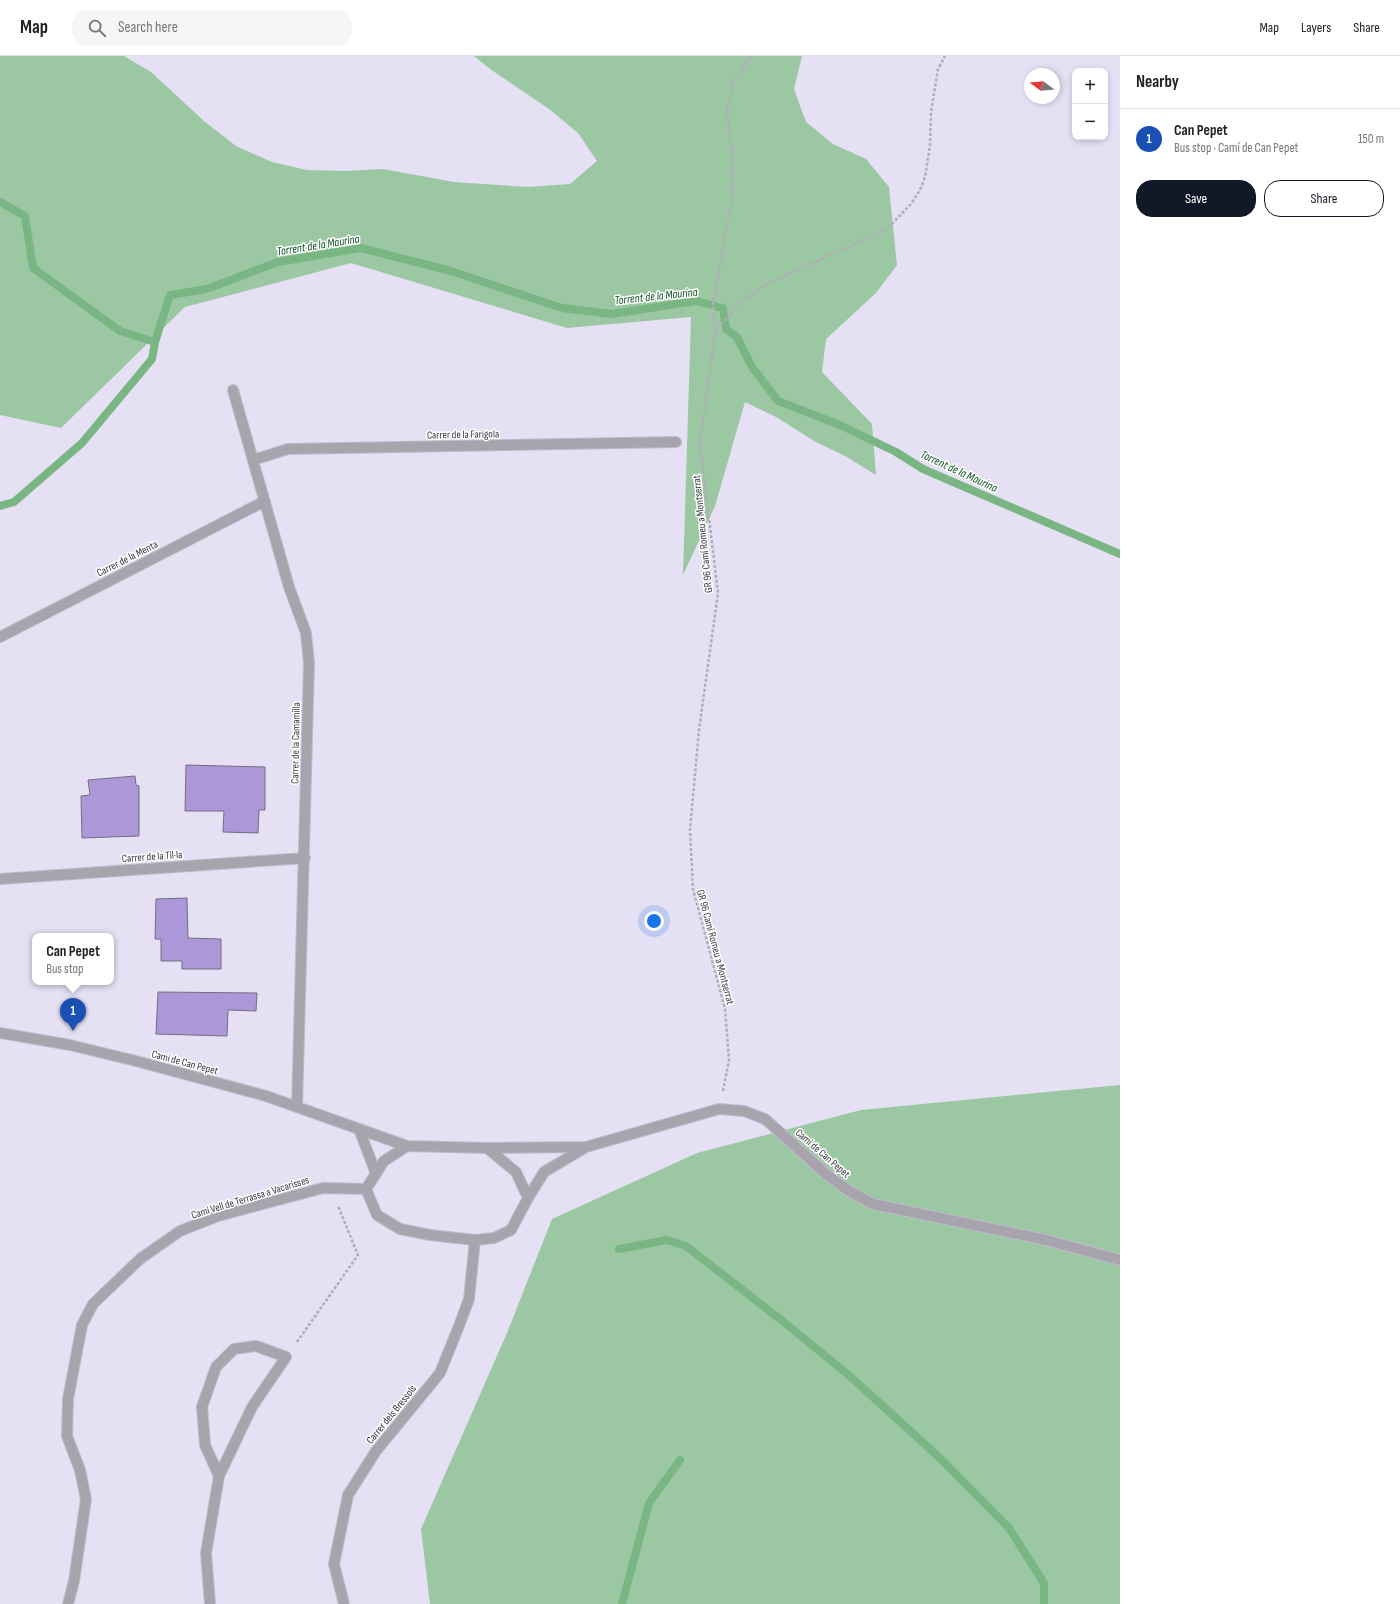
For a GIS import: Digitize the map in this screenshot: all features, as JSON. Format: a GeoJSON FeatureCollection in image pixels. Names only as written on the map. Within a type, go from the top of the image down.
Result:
{"type":"FeatureCollection","features":[{"type":"Feature","properties":{"kind":"street","name":"Carrer de la Camamilla"},"geometry":{"type":"LineString","coordinates":[[233,390],[289,587],[306,633],[309,663],[305,858],[297,1107]]}},
{"type":"Feature","properties":{"kind":"street","name":"Carrer de la Farigola"},"geometry":{"type":"LineString","coordinates":[[253,460],[288,449],[676,442]]}},
{"type":"Feature","properties":{"kind":"street","name":"Carrer de la Menta"},"geometry":{"type":"LineString","coordinates":[[0,637],[265,501]]}},
{"type":"Feature","properties":{"kind":"street","name":"Carrer de la Til·la"},"geometry":{"type":"LineString","coordinates":[[0,879],[305,858]]}},
{"type":"Feature","properties":{"kind":"street","name":"Camí de Can Pepet"},"geometry":{"type":"LineString","coordinates":[[0,1033],[52,1041],[128,1059],[266,1096],[407,1146]]}},
{"type":"Feature","properties":{"kind":"street","name":"Camí de Can Pepet"},"geometry":{"type":"LineString","coordinates":[[486,1148],[586,1146],[719,1109],[744,1111],[765,1120],[826,1174],[849,1191],[873,1204],[1046,1240],[1120,1260]]}},
{"type":"Feature","properties":{"kind":"street"},"geometry":{"type":"LineString","coordinates":[[359,1129],[376,1174]]}},
{"type":"Feature","properties":{"kind":"street"},"geometry":{"type":"LineString","coordinates":[[407,1146],[486,1148],[516,1172],[528,1198],[511,1230],[494,1238],[475,1240],[430,1235],[400,1229],[377,1215],[366,1190],[384,1161],[407,1146]]}},
{"type":"Feature","properties":{"kind":"street","name":"Camí de Can Pepet"},"geometry":{"type":"LineString","coordinates":[[528,1198],[544,1172],[586,1146]]}},
{"type":"Feature","properties":{"kind":"street","name":"Camí Vell de Terrassa a Vacarisses"},"geometry":{"type":"LineString","coordinates":[[68,1604],[75,1574],[86,1499],[80,1470],[67,1436],[68,1400],[82,1325],[93,1304],[140,1259],[180,1231],[218,1216],[323,1188],[366,1190]]}},
{"type":"Feature","properties":{"kind":"street","name":"Carrer dels Bressols"},"geometry":{"type":"LineString","coordinates":[[344,1604],[334,1564],[348,1495],[376,1451],[440,1373],[469,1299],[475,1240]]}},
{"type":"Feature","properties":{"kind":"street"},"geometry":{"type":"LineString","coordinates":[[210,1604],[206,1553],[219,1476],[252,1407],[286,1357],[256,1346],[234,1349],[216,1367],[202,1407],[205,1445],[219,1476]]}},
{"type":"Feature","properties":{"kind":"path","name":"GR 96 Camí Romeu a Montserrat"},"geometry":{"type":"LineString","coordinates":[[719,1109],[729,1060],[725,1009],[692,889],[690,830],[699,730],[718,593],[700,443],[715,333],[713,304],[733,193],[732,154],[727,109],[734,79],[752,56]]}},
{"type":"Feature","properties":{"kind":"path"},"geometry":{"type":"LineString","coordinates":[[715,333],[740,304],[769,283],[887,229],[911,204],[920,190],[925,177],[930,146],[931,112],[938,69],[945,56]]}},
{"type":"Feature","properties":{"kind":"path"},"geometry":{"type":"LineString","coordinates":[[286,1357],[358,1255],[337,1204]]}},
{"type":"Feature","properties":{"kind":"green space"},"geometry":{"type":"Polygon","coordinates":[[[0,56],[124,56],[151,72],[204,121],[236,146],[272,162],[307,170],[345,171],[383,169],[454,182],[528,187],[570,184],[597,161],[578,133],[549,109],[490,69],[474,56],[802,56],[794,89],[806,122],[833,144],[866,159],[889,187],[897,265],[876,293],[826,339],[822,372],[872,424],[876,475],[845,456],[816,442],[776,417],[745,402],[715,506],[683,575],[691,317],[567,328],[351,263],[185,307],[61,428],[0,415],[0,56]]]}},
{"type":"Feature","properties":{"kind":"green space"},"geometry":{"type":"Polygon","coordinates":[[[1120,1085],[1120,1604],[430,1604],[421,1529],[507,1333],[552,1219],[697,1153],[861,1110],[1120,1085]]]}},
{"type":"Feature","properties":{"kind":"building"},"geometry":{"type":"Polygon","coordinates":[[[186,765],[265,767],[265,810],[259,810],[258,833],[223,832],[224,811],[185,811],[186,765]]]}},
{"type":"Feature","properties":{"kind":"building"},"geometry":{"type":"Polygon","coordinates":[[[135,776],[136,785],[139,786],[139,836],[82,838],[81,796],[90,795],[88,780],[135,776]]]}},
{"type":"Feature","properties":{"kind":"building"},"geometry":{"type":"Polygon","coordinates":[[[187,898],[188,938],[221,939],[221,969],[182,969],[182,961],[161,961],[161,939],[155,939],[156,899],[187,898]]]}},
{"type":"Feature","properties":{"kind":"building"},"geometry":{"type":"Polygon","coordinates":[[[158,992],[257,993],[256,1011],[228,1010],[227,1036],[156,1034],[158,992]]]}},
{"type":"Feature","properties":{"kind":"waterway"},"geometry":{"type":"LineString","coordinates":[[0,202],[25,216],[33,268],[120,331],[155,342]]}},
{"type":"Feature","properties":{"kind":"waterway","name":"Torrent de la Maurina"},"geometry":{"type":"LineString","coordinates":[[0,506],[14,502],[82,443],[152,359],[155,342],[170,295],[207,289],[278,262],[361,248],[451,271],[562,308],[612,314],[696,301],[723,308],[726,329],[737,337],[752,367],[778,401],[840,425],[896,452],[923,469],[1120,554]]}},
{"type":"Feature","properties":{"kind":"waterway"},"geometry":{"type":"LineString","coordinates":[[619,1249],[667,1240],[686,1246],[785,1323],[851,1377],[941,1459],[1009,1528],[1044,1583],[1044,1604]]}},
{"type":"Feature","properties":{"kind":"waterway"},"geometry":{"type":"LineString","coordinates":[[622,1604],[649,1503],[680,1460]]}},
{"type":"Feature","properties":{"kind":"place","name":"Can Pepet"},"geometry":{"type":"Point","coordinates":[73,1031]}}]}
